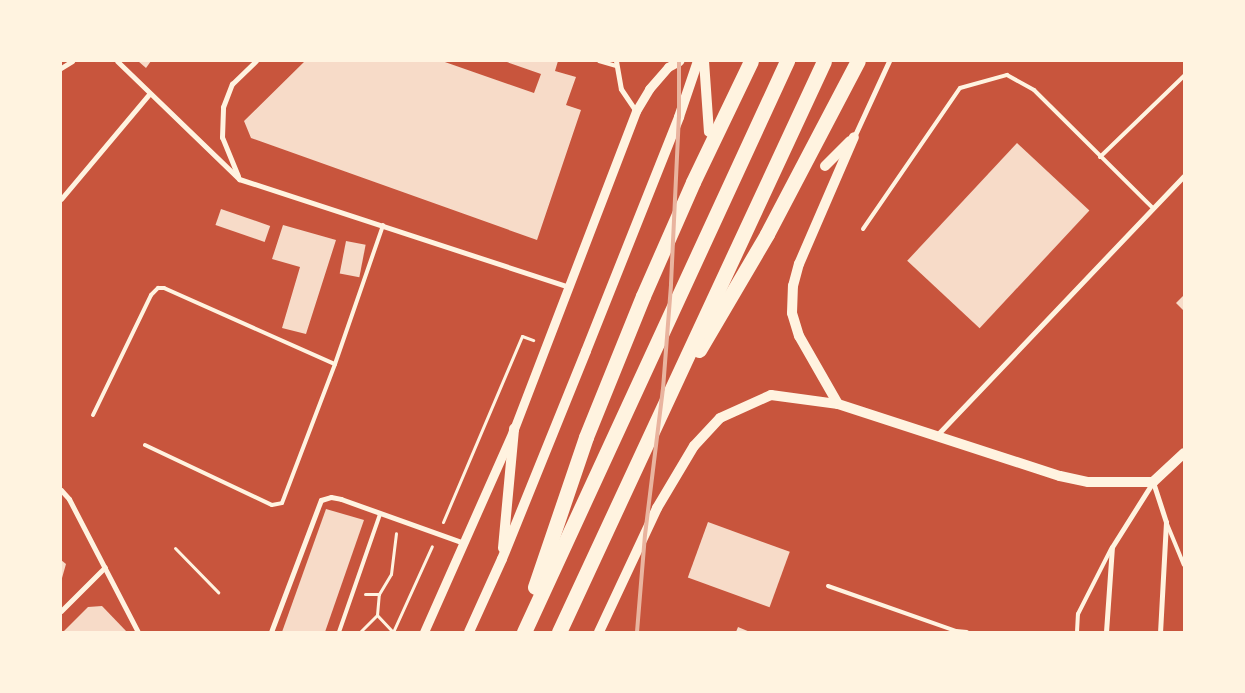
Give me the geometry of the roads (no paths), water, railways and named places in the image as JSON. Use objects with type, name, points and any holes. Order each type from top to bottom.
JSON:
[{"type":"highway","points":[[522,632],[586,437],[689,190],[751,61]]},
{"type":"highway","points":[[522,632],[787,61]]},
{"type":"highway","points":[[559,632],[824,61]]},
{"type":"highway","points":[[653,429],[767,234],[858,61]]},
{"type":"main road","points":[[469,632],[502,559],[590,342],[679,117],[698,61]]},
{"type":"main road","points":[[704,61],[710,132]]},
{"type":"main road","points":[[825,166],[854,137]]},
{"type":"main road","points":[[838,404],[799,336],[792,313],[793,286],[799,264],[854,137]]},
{"type":"main road","points":[[599,632],[657,508],[694,446],[720,418],[771,395],[838,404],[938,434],[1060,476],[1088,482],[1153,482],[1184,453]]},
{"type":"main road","points":[[502,559],[514,429]]},
{"type":"street","points":[[61,68],[72,61]]},
{"type":"street","points":[[117,61],[239,179],[570,287]]},
{"type":"street","points":[[239,179],[222,137],[223,107],[232,84],[256,61]]},
{"type":"street","points":[[424,632],[514,429],[636,111],[649,89],[668,67],[680,61]]},
{"type":"street","points":[[854,137],[889,61]]},
{"type":"street","points":[[616,64],[621,89],[636,111]]},
{"type":"street","points":[[61,198],[149,94]]},
{"type":"street","points":[[938,434],[1184,176]]},
{"type":"street","points":[[1153,482],[1166,522],[1160,632]]},
{"type":"street","points":[[1106,632],[1112,547],[1153,482]]},
{"type":"street","points":[[61,490],[69,499],[138,632]]},
{"type":"street","points":[[271,632],[321,500],[332,497],[465,543]]},
{"type":"street","points":[[61,611],[104,567]]},
{"type":"lane","points":[[599,61],[616,64]]},
{"type":"lane","points":[[863,229],[960,88],[1007,75],[1034,90],[1153,208]]},
{"type":"lane","points":[[1100,157],[1184,76]]},
{"type":"lane","points":[[145,445],[272,505],[282,503],[335,364],[383,225]]},
{"type":"lane","points":[[93,414],[151,295],[158,288],[164,288],[335,364]]},
{"type":"lane","points":[[339,632],[380,514]]},
{"type":"lane","points":[[1166,522],[1184,565]]},
{"type":"lane","points":[[1077,632],[1078,614],[1112,547]]},
{"type":"lane","points":[[828,586],[956,631],[966,632]]},
{"type":"railway","points":[[637,632],[645,535],[663,389],[671,284],[679,117],[679,61]]}]
